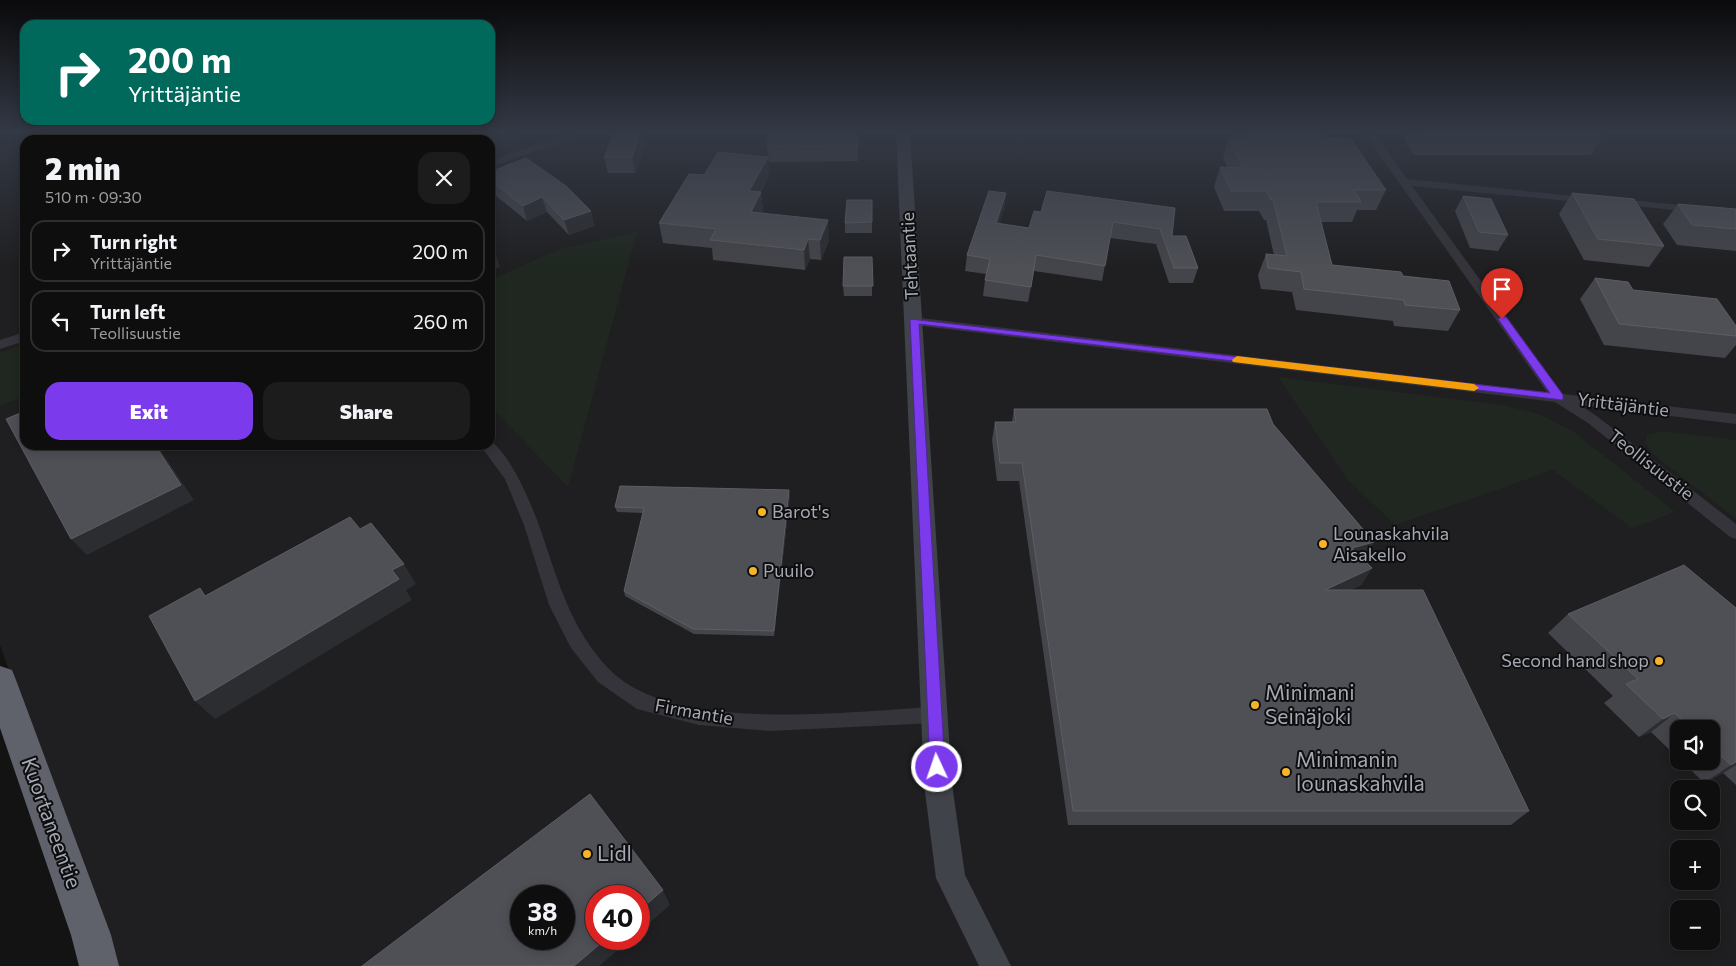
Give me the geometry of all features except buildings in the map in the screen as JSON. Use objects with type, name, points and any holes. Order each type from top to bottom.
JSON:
[{"type":"highway","name":"Kuortaneentie","points":[[0,680],[100,966]]},
{"type":"street","name":"Tehtaantie","points":[[906,178],[938,784],[951,878],[995,966]]},
{"type":"street","name":"Teollisuustie","points":[[1402,178],[1559,398],[1594,420],[1736,533]]},
{"type":"street","points":[[1405,182],[1736,213]]},
{"type":"street","name":"Yrittäjäntie","points":[[914,321],[1736,419]]},
{"type":"street","points":[[0,345],[20,338]]},
{"type":"street","name":"Firmantie","points":[[491,450],[512,477],[532,525],[557,605],[577,643],[604,676],[643,703],[699,717],[770,723],[934,715]]},
{"type":"shaded area","points":[[0,178],[20,178],[20,450],[495,450],[495,178],[1736,178],[1736,966],[113,966],[0,645]]},
{"type":"shaded area","points":[[637,232],[568,487],[495,411],[495,278],[560,249]]},
{"type":"shaded area","points":[[20,345],[20,398],[0,406],[0,353]]},
{"type":"shaded area","points":[[1278,377],[1508,406],[1541,415],[1574,432],[1675,512],[1632,528],[1553,470],[1395,525],[1348,480]]},
{"type":"shaded area","points":[[1664,431],[1736,440],[1736,519],[1654,455],[1646,444],[1647,435]]},
{"type":"slow traffic","points":[[1237,360],[1474,388]]},
{"type":"place","name":"Barot's","points":[[762,512]]},
{"type":"place","name":"Lounaskahvila Aisakello","points":[[1323,544]]},
{"type":"place","name":"Puuilo","points":[[753,571]]},
{"type":"place","name":"Second hand shop","points":[[1659,661]]},
{"type":"place","name":"Minimani Seinäjoki","points":[[1255,705]]},
{"type":"place","name":"Minimanin lounaskahvila","points":[[1286,772]]},
{"type":"place","name":"Lidl","points":[[587,854]]},
{"type":"route","points":[[937,767],[914,321],[1559,398],[1502,319]]}]
